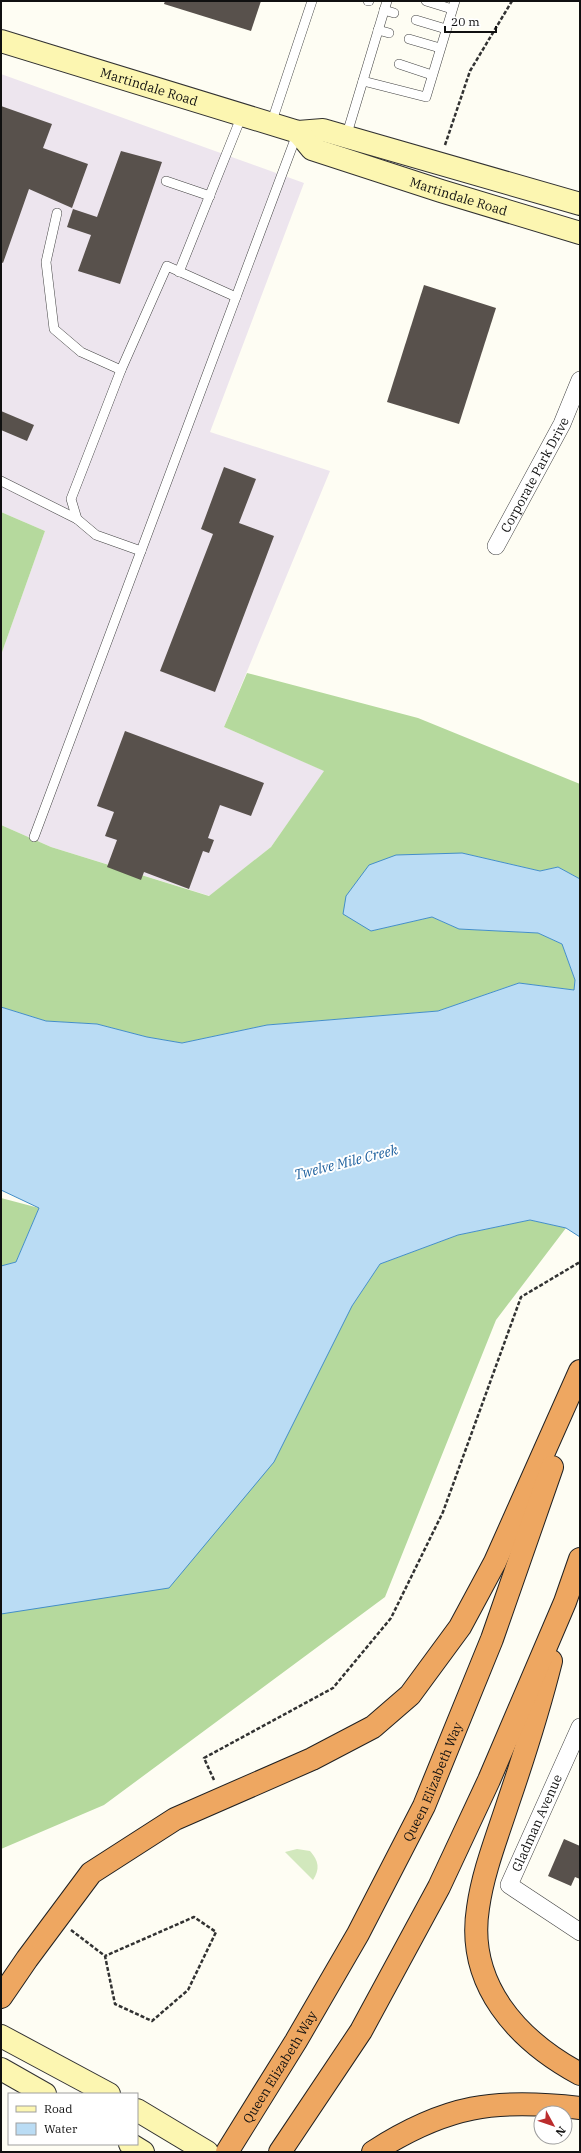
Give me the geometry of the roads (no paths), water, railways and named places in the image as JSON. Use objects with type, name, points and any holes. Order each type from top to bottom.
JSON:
[{"type":"highway","points":[[1,1997],[56,1919],[91,1873],[127,1848],[175,1819],[312,1759],[373,1727],[410,1695],[460,1627],[495,1562],[580,1371]]},
{"type":"highway","name":"Queen Elizabeth Way","points":[[227,2152],[296,2041],[358,1934],[424,1806],[492,1639],[580,1384]]},
{"type":"highway","points":[[280,2152],[361,2031],[439,1887],[489,1780],[565,1602],[580,1559]]},
{"type":"highway","points":[[565,1602],[541,1700],[482,1884],[478,1909],[477,1934],[482,1968],[494,1998],[515,2026],[540,2049],[580,2074]]},
{"type":"highway","points":[[538,2103],[580,2116]]},
{"type":"highway","points":[[373,2152],[426,2121],[466,2109],[503,2104],[538,2103],[580,2108]]},
{"type":"main road","name":"Martindale Road","points":[[1,41],[298,132],[323,130],[580,204]]},
{"type":"main road","name":"Martindale Road","points":[[298,132],[312,148],[441,191],[580,233]]},
{"type":"main road","points":[[1,2036],[107,2093]]},
{"type":"main road","points":[[1,2069],[43,2093]]},
{"type":"main road","points":[[138,2111],[207,2152]]},
{"type":"main road","points":[[132,2145],[143,2152]]},
{"type":"street","name":"Corporate Park Drive","points":[[496,546],[562,424],[580,380]]},
{"type":"street","name":"Gladman Avenue","points":[[580,1727],[509,1885],[580,1932]]},
{"type":"lane","points":[[271,124],[312,1]]},
{"type":"lane","points":[[363,81],[426,97],[454,5],[426,1]]},
{"type":"lane","points":[[346,137],[363,81],[375,56],[378,30],[386,5],[394,13]]},
{"type":"lane","points":[[416,20],[446,29]]},
{"type":"lane","points":[[378,30],[389,33]]},
{"type":"lane","points":[[409,39],[440,48]]},
{"type":"lane","points":[[400,64],[432,75]]},
{"type":"lane","points":[[179,272],[242,115]]},
{"type":"lane","points":[[34,837],[298,132]]},
{"type":"lane","points":[[166,181],[210,196]]},
{"type":"lane","points":[[57,213],[46,262],[54,329],[80,352],[121,370]]},
{"type":"lane","points":[[77,519],[71,499],[121,370],[167,266],[236,297]]},
{"type":"lane","points":[[1,481],[77,519],[96,535],[141,551]]},
{"type":"water","name":"Twelve Mile Creek","points":[[462,853],[540,871],[558,867],[580,879],[580,1237],[566,1228],[530,1220],[458,1235],[380,1264],[352,1306],[274,1462],[169,1588],[1,1614],[1,1266],[16,1262],[39,1208],[1,1190],[1,1007],[46,1021],[97,1024],[147,1037],[182,1043],[267,1025],[438,1011],[519,983],[574,990],[575,980],[562,944],[538,933],[459,929],[432,917],[371,931],[343,914],[346,896],[369,865],[396,855]]}]
